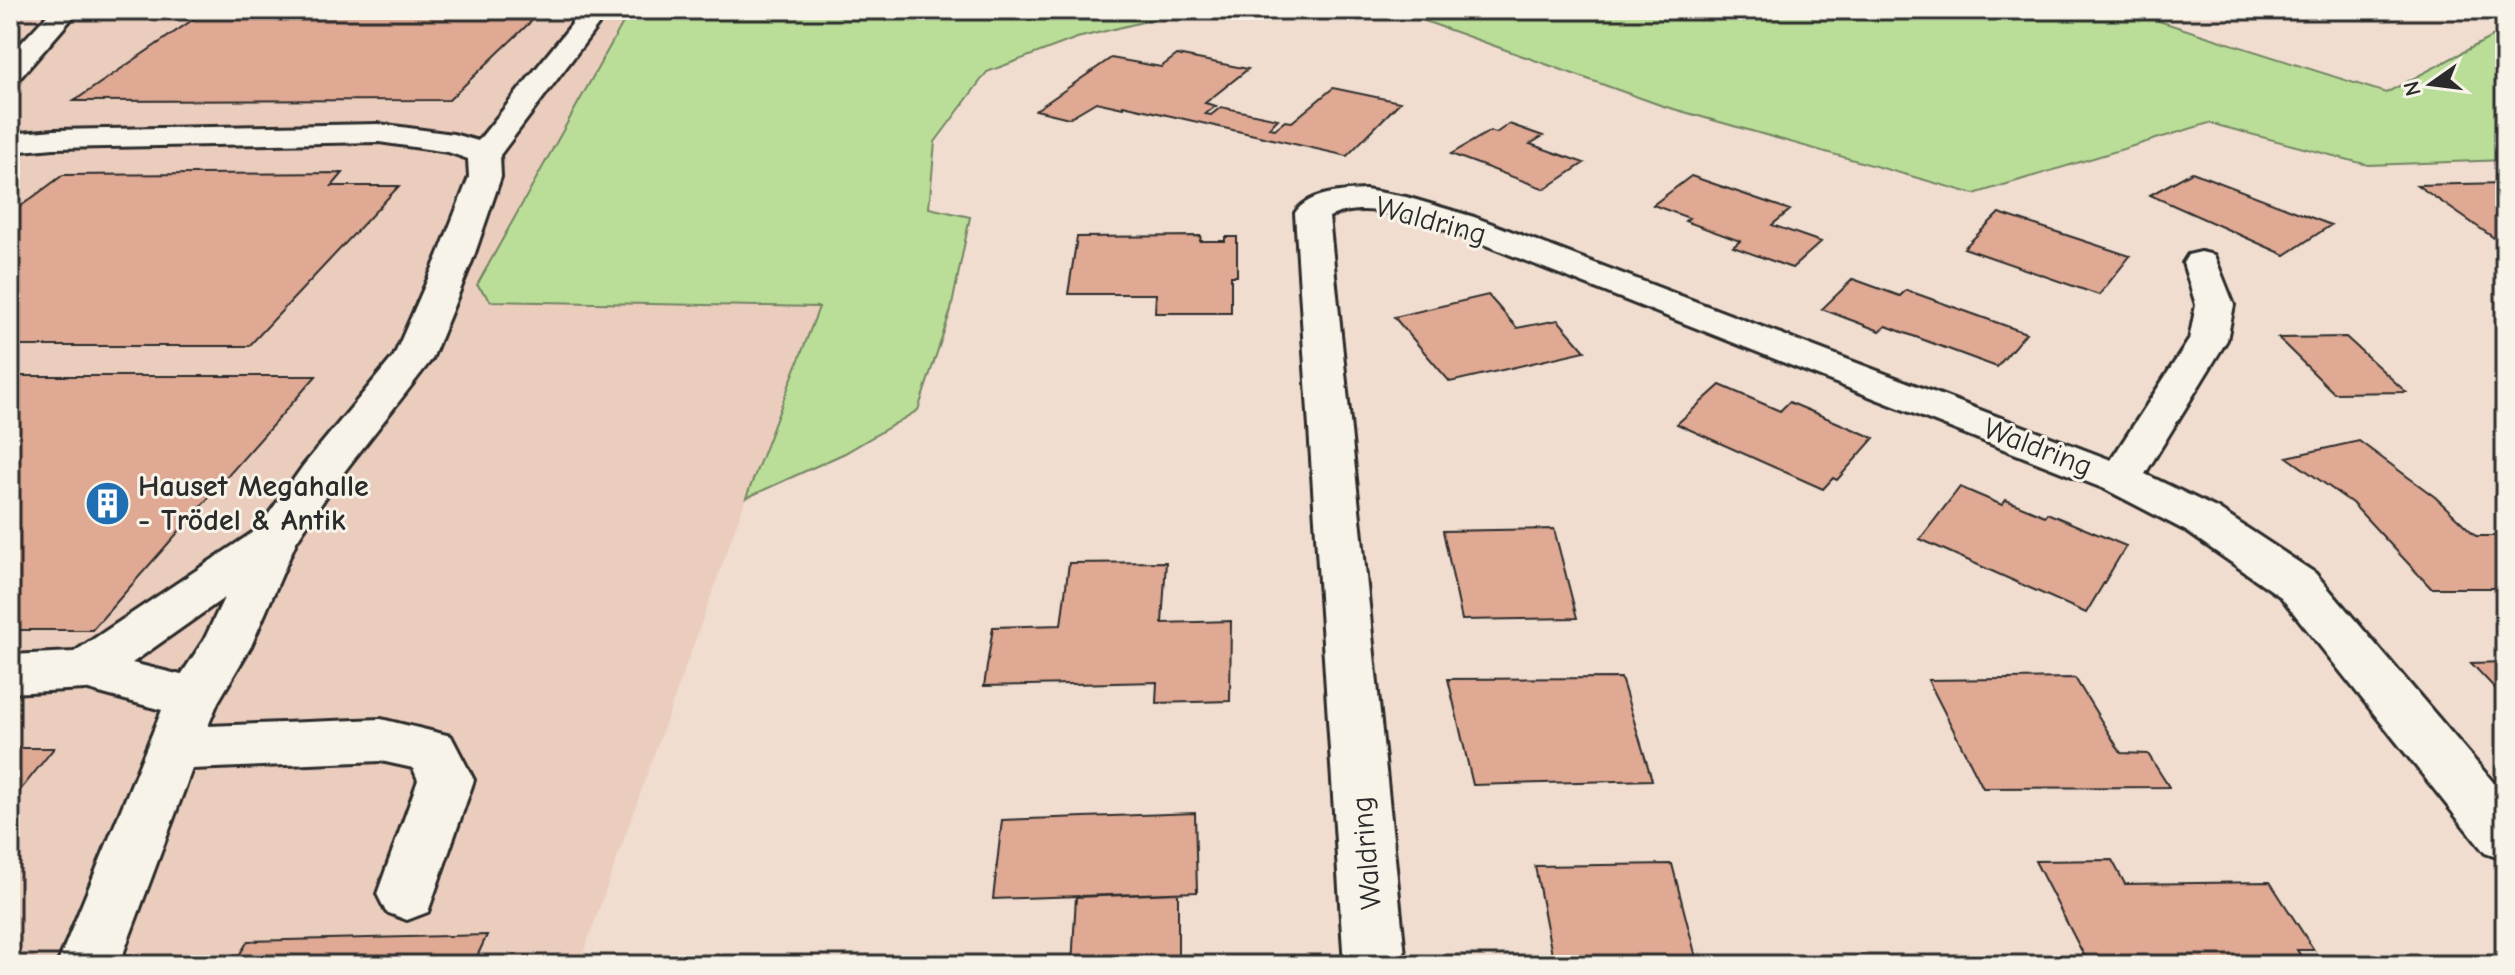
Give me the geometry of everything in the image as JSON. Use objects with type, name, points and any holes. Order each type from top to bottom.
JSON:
[{"type":"street","points":[[10,72],[66,10]]},
{"type":"street","points":[[88,965],[193,698],[226,646],[274,540],[318,476],[412,359],[456,256],[485,177],[484,154],[585,25],[583,10]]},
{"type":"street","points":[[10,143],[54,139],[379,133],[453,143],[484,154]]},
{"type":"street","name":"Waldring","points":[[1375,965],[1312,213],[1326,203],[1347,200],[1388,203],[1462,224],[2120,479],[2202,520],[2298,585],[2505,836]]},
{"type":"street","name":"Waldring","points":[[2120,479],[2208,340],[2215,305],[2201,263]]},
{"type":"street","points":[[85,670],[274,540]]},
{"type":"street","points":[[10,674],[85,670],[193,698]]},
{"type":"street","points":[[174,749],[381,740],[432,751],[446,780],[407,894]]},
{"type":"shaded area","points":[[20,10],[630,10],[477,285],[492,301],[820,307],[746,498],[579,965],[10,965],[10,18]]},
{"type":"green space","points":[[630,10],[1192,10],[1077,38],[987,72],[935,142],[929,208],[970,217],[951,310],[918,410],[845,453],[746,498],[819,307],[491,301],[477,285]]},
{"type":"green space","points":[[1394,10],[2124,10],[2386,93],[2505,30],[2505,160],[2368,165],[2209,123],[1974,194],[1663,106]]},
{"type":"building","points":[[207,10],[543,10],[449,100],[74,101]]},
{"type":"building","points":[[1177,55],[1248,69],[1205,103],[1216,106],[1205,114],[1211,115],[1221,107],[1278,119],[1269,128],[1275,129],[1285,121],[1292,122],[1333,88],[1400,102],[1347,156],[1123,105],[1123,108],[1096,102],[1069,118],[1036,110],[1111,58],[1161,67]]},
{"type":"building","points":[[1509,124],[1543,136],[1530,144],[1584,163],[1545,189],[1451,154],[1490,131],[1496,133]]},
{"type":"building","points":[[2192,172],[2331,225],[2285,255],[2150,195]]},
{"type":"building","points":[[343,173],[332,186],[399,186],[249,346],[10,346],[10,214],[63,175]]},
{"type":"building","points":[[1691,176],[1790,210],[1772,225],[1821,242],[1792,268],[1733,247],[1740,241],[1685,221],[1689,218],[1653,205]]},
{"type":"building","points":[[2505,183],[2505,242],[2500,242],[2417,185]]},
{"type":"building","points":[[1999,213],[2130,256],[2099,295],[1964,248]]},
{"type":"building","points":[[1201,236],[1200,241],[1225,241],[1225,237],[1237,237],[1237,276],[1231,276],[1231,313],[1155,313],[1156,294],[1068,294],[1077,237]]},
{"type":"building","points":[[1853,279],[1900,296],[1906,290],[2026,333],[1997,367],[1886,326],[1880,331],[1822,309]]},
{"type":"building","points":[[1488,295],[1517,328],[1558,320],[1585,351],[1450,382],[1394,317]]},
{"type":"building","points":[[2346,337],[2406,392],[2334,393],[2278,338]]},
{"type":"building","name":"Hauset Megahalle - Trödel & Antik","points":[[10,376],[316,376],[92,630],[10,630]]},
{"type":"building","points":[[1720,385],[1780,411],[1789,402],[1874,438],[1837,480],[1833,478],[1823,489],[1677,424]]},
{"type":"building","points":[[2359,441],[2435,497],[2476,536],[2505,536],[2505,588],[2431,588],[2352,503],[2287,457]]},
{"type":"building","points":[[1960,487],[2002,505],[2006,500],[2045,516],[2047,513],[2126,546],[2086,613],[1920,539]]},
{"type":"building","points":[[1554,529],[1577,618],[1462,620],[1443,531]]},
{"type":"building","points":[[1166,562],[1162,623],[1231,621],[1230,701],[1156,703],[1157,682],[984,686],[993,627],[1061,625],[1069,563]]},
{"type":"building","points":[[2505,662],[2505,699],[2471,663]]},
{"type":"building","points":[[1621,678],[1652,780],[1473,785],[1448,679]]},
{"type":"building","points":[[2075,678],[2121,753],[2148,754],[2169,787],[1983,788],[1928,680]]},
{"type":"building","points":[[10,748],[54,748],[10,803]]},
{"type":"building","points":[[1195,813],[1197,892],[993,899],[1002,820]]},
{"type":"building","points":[[2112,860],[2125,884],[2270,882],[2314,950],[2297,950],[2307,965],[2089,965],[2035,861]]},
{"type":"building","points":[[1672,864],[1698,965],[1554,965],[1535,866]]},
{"type":"building","points":[[1178,893],[1178,965],[1072,965],[1076,897]]},
{"type":"building","points":[[487,935],[473,965],[233,965],[248,941]]},
{"type":"place","name":"Hauset Megahalle - Trödel & Antik","points":[[107,503]]}]
